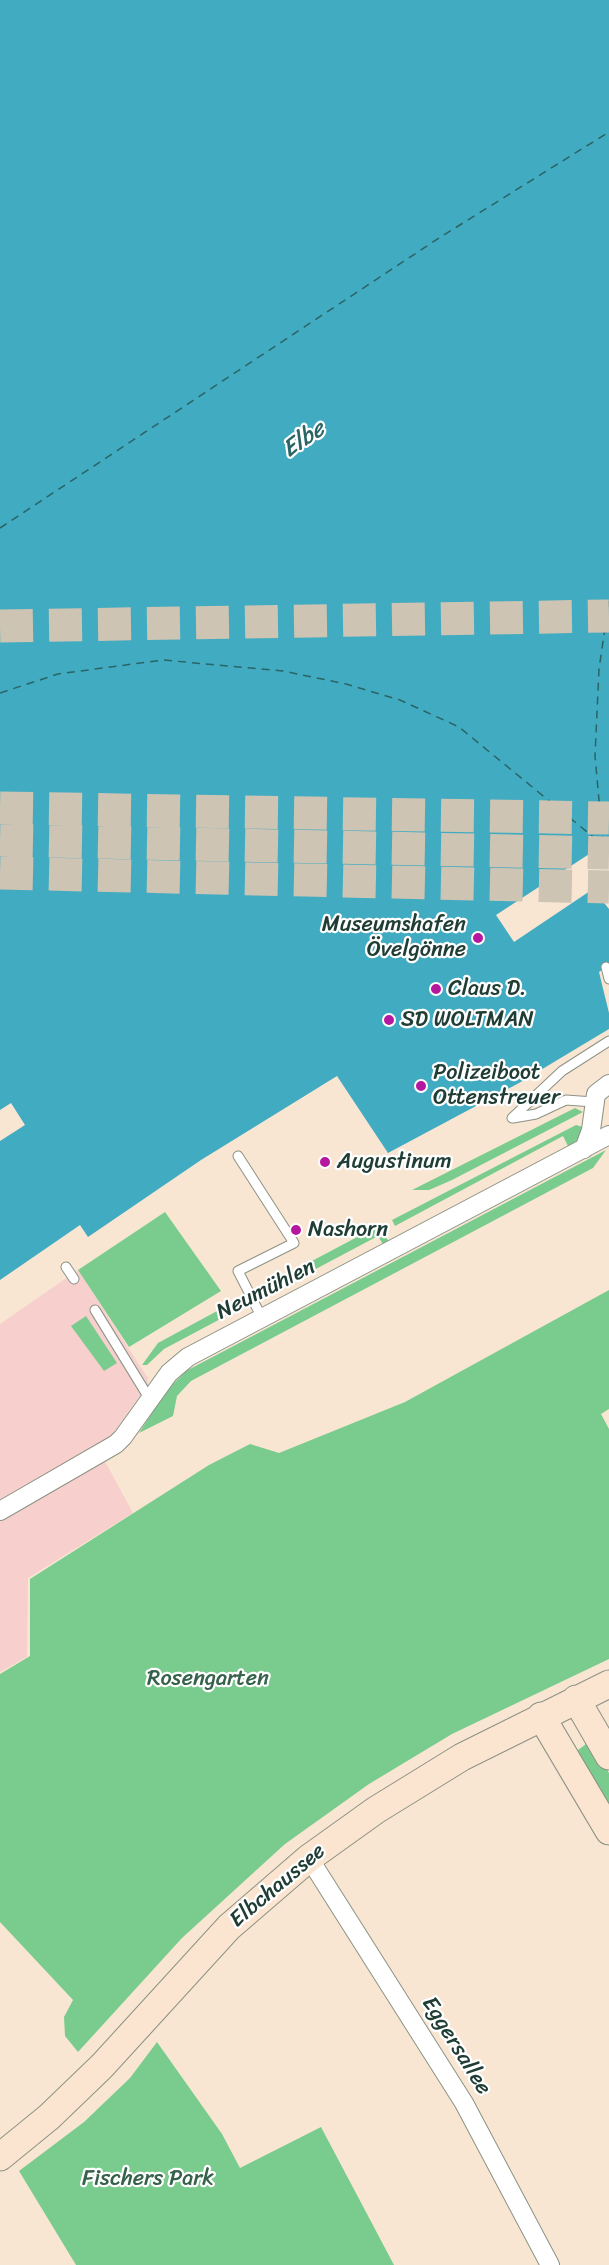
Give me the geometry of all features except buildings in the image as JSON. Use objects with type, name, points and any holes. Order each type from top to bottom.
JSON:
[{"type":"main road","name":"Elbchaussee","points":[[0,2157],[49,2117],[102,2066],[229,1927],[309,1858],[376,1810],[434,1774],[541,1716],[609,1684]]},
{"type":"main road","points":[[576,1699],[609,1756]]},
{"type":"main road","points":[[541,1716],[609,1831]]},
{"type":"street","points":[[584,1149],[591,1130],[596,1094],[609,1084]]},
{"type":"street","name":"Neumühlen","points":[[0,1511],[116,1444],[169,1373],[188,1357],[609,1135]]},
{"type":"street","name":"Eggersallee","points":[[309,1858],[464,2103],[550,2265]]},
{"type":"lane","points":[[606,967],[609,979]]},
{"type":"lane","points":[[594,1102],[566,1100],[536,1114],[512,1118],[562,1071],[609,1041]]},
{"type":"lane","points":[[238,1155],[294,1243],[238,1271],[262,1318]]},
{"type":"lane","points":[[66,1267],[74,1279]]},
{"type":"lane","points":[[95,1310],[149,1398]]},
{"type":"shaded area","points":[[78,1270],[148,1378],[148,1384],[100,1452],[133,1513],[28,1578],[27,1657],[0,1672],[0,1324]]},
{"type":"green space","points":[[575,1108],[583,1112],[452,1180],[429,1190],[412,1190]]},
{"type":"green space","points":[[576,1125],[583,1127],[580,1137],[569,1148],[563,1136],[395,1226],[392,1220]]},
{"type":"green space","points":[[606,1150],[593,1168],[191,1381],[177,1396],[173,1416],[139,1433],[167,1390],[186,1371]]},
{"type":"green space","points":[[165,1212],[221,1291],[129,1347],[78,1270]]},
{"type":"green space","points":[[378,1226],[390,1243],[384,1246],[378,1236],[263,1297],[259,1289]]},
{"type":"green space","name":"Rosengarten","points":[[609,1290],[609,1409],[601,1414],[609,1429],[609,1659],[452,1734],[369,1784],[285,1844],[182,1938],[78,2052],[65,2036],[64,2017],[73,2000],[0,1922],[0,1674],[30,1656],[30,1579],[209,1465],[250,1444],[279,1453],[405,1402]]},
{"type":"green space","points":[[241,1298],[243,1307],[164,1349],[147,1365],[142,1365],[158,1343]]},
{"type":"green space","points":[[86,1316],[117,1363],[104,1371],[71,1326]]},
{"type":"green space","points":[[590,1741],[609,1773],[609,1813],[574,1753]]},
{"type":"green space","name":"Fischers Park","points":[[157,2042],[222,2134],[240,2168],[321,2127],[394,2265],[76,2265],[19,2171],[84,2122],[130,2078]]},
{"type":"water","name":"Elbe","points":[[0,0],[609,0],[609,965],[599,972],[609,1013],[609,1029],[519,1083],[388,1153],[337,1076],[201,1160],[88,1237],[80,1225],[0,1280]]},
{"type":"pier","points":[[609,841],[609,909],[593,889],[514,942],[496,915]]},
{"type":"pier","points":[[11,1103],[25,1125],[0,1141],[0,1110]]},
{"type":"ferry route","points":[[0,528],[439,238],[609,132]]},
{"type":"ferry route","points":[[603,844],[595,756],[599,669],[609,601]]},
{"type":"ferry route","points":[[0,693],[58,674],[163,660],[283,671],[346,684],[400,700],[459,727],[603,845]]},
{"type":"tunnel","points":[[0,626],[609,616]]},
{"type":"tunnel","points":[[0,808],[609,818]]},
{"type":"tunnel","points":[[0,840],[609,853]]},
{"type":"tunnel","points":[[0,873],[609,887]]},
{"type":"place","name":"Museumshafen Övelgönne","points":[[478,938]]},
{"type":"place","name":"Claus D.","points":[[436,989]]},
{"type":"place","name":"SD WOLTMAN","points":[[389,1020]]},
{"type":"place","name":"Polizeiboot Ottenstreuer","points":[[421,1086]]},
{"type":"place","name":"Augustinum","points":[[325,1162]]},
{"type":"place","name":"Nashorn","points":[[296,1230]]}]
